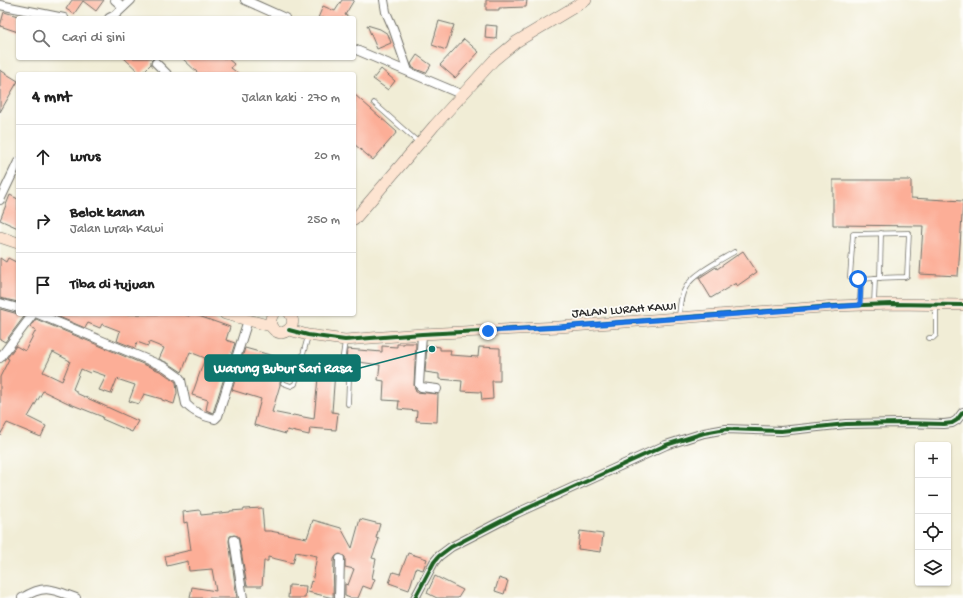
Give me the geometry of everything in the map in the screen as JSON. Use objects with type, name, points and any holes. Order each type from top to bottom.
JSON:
[{"type":"street","points":[[114,0],[123,7]]},
{"type":"street","points":[[113,16],[131,0]]},
{"type":"street","points":[[245,0],[281,16]]},
{"type":"street","points":[[384,0],[386,12],[408,71]]},
{"type":"street","points":[[356,218],[494,60],[543,25],[586,0]]},
{"type":"street","points":[[0,4],[55,16]]},
{"type":"street","points":[[356,50],[463,95]]},
{"type":"street","points":[[156,63],[165,72]]},
{"type":"street","points":[[0,200],[16,166]]},
{"type":"street","points":[[0,237],[16,242]]},
{"type":"street","points":[[0,303],[16,307]]},
{"type":"street","name":"JALAN LURAH KAWI","points":[[271,326],[278,332],[289,330],[308,335],[345,340],[422,334],[559,327],[874,304],[963,305]]},
{"type":"street","points":[[0,358],[32,316]]},
{"type":"street","points":[[43,316],[165,367],[181,380],[186,404],[199,414],[215,419],[218,416],[248,320]]},
{"type":"street","points":[[233,316],[271,326],[270,319],[272,316]]},
{"type":"street","points":[[289,330],[293,322],[291,316]]},
{"type":"street","points":[[422,334],[419,383],[421,387],[437,389]]},
{"type":"street","points":[[415,598],[434,562],[451,547],[517,513],[666,445],[704,433],[726,429],[781,431],[846,424],[944,424],[952,423],[957,420],[963,412]]},
{"type":"street","points":[[234,540],[243,598]]},
{"type":"street","points":[[339,598],[340,559]]},
{"type":"street","points":[[22,598],[36,590],[45,588],[57,590],[76,598]]},
{"type":"lane","points":[[374,103],[420,144]]},
{"type":"lane","points":[[874,304],[878,278],[881,233]]},
{"type":"lane","points":[[881,233],[907,233],[909,235],[907,276],[861,279],[850,278],[852,236],[854,234],[881,233]]},
{"type":"lane","points":[[679,318],[681,298],[685,287],[691,280],[734,252]]},
{"type":"lane","points":[[860,305],[861,279]]},
{"type":"lane","points":[[930,338],[933,338],[936,335],[936,304]]},
{"type":"lane","points":[[283,383],[291,386],[295,384],[308,335]]},
{"type":"lane","points":[[345,340],[340,377],[349,380],[348,404]]},
{"type":"building","points":[[72,0],[104,0],[96,11],[83,1],[74,14],[66,9]]},
{"type":"building","points":[[342,0],[354,0],[345,15],[347,16],[319,16],[323,6],[335,11]]},
{"type":"building","points":[[486,0],[527,0],[526,7],[486,10]]},
{"type":"building","points":[[4,12],[18,16],[16,16],[16,31],[0,26]]},
{"type":"building","points":[[439,21],[454,25],[446,50],[432,45]]},
{"type":"building","points":[[367,25],[380,29],[388,34],[391,43],[377,49]]},
{"type":"building","points":[[486,25],[497,26],[496,39],[485,38]]},
{"type":"building","points":[[464,39],[479,52],[455,78],[440,65]]},
{"type":"building","points":[[417,55],[431,65],[426,73],[413,68],[411,64]]},
{"type":"building","points":[[126,60],[152,60],[151,64],[143,72],[139,72]]},
{"type":"building","points":[[184,60],[229,60],[234,64],[231,68],[236,72],[197,72]]},
{"type":"building","points":[[381,69],[395,81],[388,90],[373,79]]},
{"type":"building","points":[[0,70],[16,80],[16,84],[0,112]]},
{"type":"building","points":[[356,96],[397,132],[373,160],[356,146]]},
{"type":"building","points":[[833,180],[911,180],[911,198],[963,201],[958,276],[920,274],[923,226],[833,225]]},
{"type":"building","points":[[10,195],[16,198],[16,227],[0,220]]},
{"type":"building","points":[[743,251],[757,272],[737,286],[736,283],[711,298],[699,278],[716,267],[717,269]]},
{"type":"building","points":[[0,258],[6,262],[8,258],[16,262],[16,302],[0,298]]},
{"type":"building","points":[[0,309],[16,313],[16,316],[24,316],[5,342],[0,339]]},
{"type":"building","points":[[57,316],[199,316],[230,327],[226,340],[235,343],[213,413],[206,410],[208,400],[192,395],[205,358],[190,352],[182,372],[159,359],[164,348],[149,342],[148,346],[137,342],[135,348],[117,341],[120,331],[102,324],[100,328],[88,323],[85,328]]},
{"type":"building","points":[[36,319],[162,372],[176,382],[177,393],[174,404],[144,394],[139,404],[129,401],[135,385],[117,379],[111,394],[99,390],[106,376],[92,371],[90,373],[81,369],[73,389],[76,393],[138,421],[132,432],[102,419],[103,417],[43,391],[28,417],[46,426],[41,437],[7,423],[0,435],[0,377],[9,359],[7,358],[16,346],[25,351],[36,330],[30,327]],"holes":[[[53,352],[70,361],[62,381],[43,372]]]},
{"type":"building","points":[[416,343],[414,385],[416,392],[438,394],[437,422],[416,421],[417,411],[398,409],[399,401],[383,400],[384,381],[378,380],[380,365],[346,362],[347,349],[382,352],[382,346],[397,347],[397,344]]},
{"type":"building","points":[[427,345],[440,347],[440,350],[451,350],[450,355],[478,357],[479,347],[500,348],[500,381],[492,381],[493,399],[482,400],[481,392],[461,391],[462,381],[439,379],[439,374],[425,372]]},
{"type":"building","points":[[245,348],[288,360],[272,412],[314,419],[320,357],[336,358],[332,412],[338,413],[336,430],[310,428],[309,435],[287,430],[286,434],[254,425],[261,399],[232,390]]},
{"type":"building","points":[[262,508],[264,531],[307,538],[313,520],[341,528],[352,548],[360,519],[380,524],[376,538],[379,539],[372,558],[376,559],[372,578],[375,579],[371,589],[363,586],[358,598],[350,598],[345,596],[345,584],[348,585],[354,569],[345,567],[345,557],[340,554],[334,559],[333,598],[308,592],[311,581],[312,582],[317,556],[296,552],[293,563],[268,557],[268,561],[264,561],[262,586],[247,586],[239,539],[238,536],[234,535],[230,536],[229,541],[237,598],[190,598],[192,587],[216,591],[212,569],[189,571],[188,561],[167,566],[165,556],[191,550],[187,522],[184,523],[183,512],[200,510],[201,515]]},
{"type":"building","points":[[580,531],[603,534],[601,552],[578,549]]},
{"type":"building","points":[[408,553],[427,559],[423,570],[416,568],[409,590],[389,583],[393,572],[400,574]]},
{"type":"building","points":[[435,576],[463,590],[458,598],[437,598],[427,593]]},
{"type":"building","points":[[499,578],[508,581],[504,594],[495,591]]},
{"type":"building","points":[[289,585],[306,586],[305,598],[288,598]]},
{"type":"cycle path","points":[[289,330],[308,335],[345,340],[422,334],[559,327],[835,306],[892,304],[963,305]]},
{"type":"cycle path","points":[[415,598],[434,562],[451,547],[517,513],[666,445],[704,433],[726,429],[781,431],[846,424],[944,424],[952,423],[957,420],[963,412]]},
{"type":"place","name":"Warung Bubur Sari Rasa","points":[[432,349]]},
{"type":"route","points":[[488,331],[860,305],[861,279],[858,279]]}]
